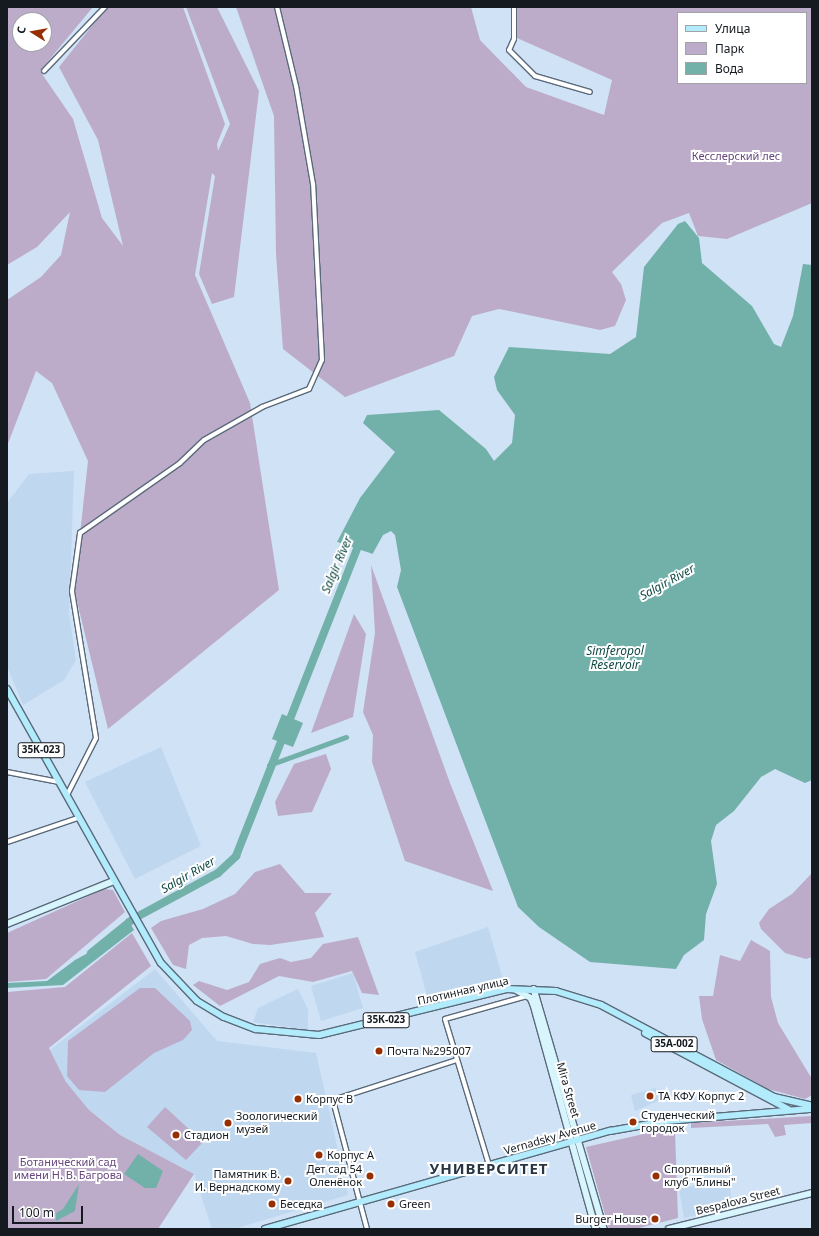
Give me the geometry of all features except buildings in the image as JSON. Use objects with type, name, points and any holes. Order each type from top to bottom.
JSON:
[{"type":"main road","name":"35К-023","points":[[7,688],[114,881]]},
{"type":"main road","name":"Плотинная улица","points":[[114,881],[141,931],[163,965],[197,1000],[233,1021],[256,1029],[300,1035],[324,1034],[514,989],[534,988]]},
{"type":"main road","points":[[7,924],[114,881]]},
{"type":"main road","name":"35К-023","points":[[534,988],[597,1008],[799,1114]]},
{"type":"main road","name":"35А-002","points":[[534,988],[567,993],[593,1002],[774,1097],[812,1107]]},
{"type":"main road","name":"Mira Street","points":[[534,988],[576,1141],[596,1229]]},
{"type":"main road","points":[[514,989],[527,996]]},
{"type":"main road","name":"Mira Street","points":[[527,996],[534,1006],[604,1229]]},
{"type":"main road","name":"Vernadsky Avenue","points":[[265,1229],[576,1141],[642,1125],[812,1107]]},
{"type":"main road","name":"Vernadsky Avenue","points":[[728,1116],[799,1114],[812,1112]]},
{"type":"main road","name":"Bespalova Street","points":[[669,1229],[812,1193]]},
{"type":"street","points":[[44,71],[106,7]]},
{"type":"street","points":[[66,796],[96,738],[72,591],[80,533],[180,463],[204,440],[262,407],[309,389],[322,360],[313,184],[296,86],[277,7]]},
{"type":"street","points":[[514,7],[514,39],[509,50],[535,76],[590,92]]},
{"type":"street","points":[[7,772],[59,782]]},
{"type":"street","points":[[7,842],[78,818]]},
{"type":"street","name":"Плотинная улица","points":[[457,1060],[445,1019],[527,996]]},
{"type":"street","points":[[367,1229],[333,1100],[457,1060],[489,1165]]},
{"type":"shaded area","points":[[74,471],[69,614],[76,660],[64,680],[23,705],[7,666],[7,503],[29,474]]},
{"type":"shaded area","points":[[161,747],[201,846],[135,879],[85,782]]},
{"type":"shaded area","points":[[488,927],[504,983],[429,1003],[415,952]]},
{"type":"shaded area","points":[[155,969],[217,1041],[316,1053],[348,1195],[234,1229],[212,1229],[194,1174],[120,1135],[89,1110],[66,1082],[50,1050]]},
{"type":"shaded area","points":[[353,973],[363,1008],[321,1021],[311,986]]},
{"type":"shaded area","points":[[298,989],[308,1010],[308,1030],[253,1022],[258,1008]]},
{"type":"shaded area","points":[[656,1088],[660,1100],[635,1111],[631,1095]]},
{"type":"shaded area","points":[[724,1179],[726,1185],[730,1184],[732,1207],[684,1218],[679,1189]]},
{"type":"green space","points":[[7,7],[93,7],[40,71],[73,119],[102,218],[123,246],[98,140],[59,67],[107,7],[183,7],[225,124],[217,144],[218,151],[230,124],[186,7],[217,7],[259,91],[234,297],[212,304],[199,274],[215,176],[212,173],[195,275],[250,403],[279,590],[108,729],[74,589],[88,461],[52,383],[36,371],[7,446],[7,300],[41,277],[61,255],[70,212],[37,247],[7,265]]},
{"type":"green space","name":"Кесслерский лес","points":[[236,7],[471,7],[480,40],[526,87],[604,115],[612,80],[517,38],[517,7],[812,7],[812,203],[727,239],[698,236],[689,213],[662,223],[612,272],[621,284],[626,300],[615,326],[600,330],[499,309],[472,316],[454,356],[345,397],[283,349],[276,254],[274,116]]},
{"type":"green space","points":[[371,565],[450,783],[493,891],[405,861],[372,762],[373,735],[363,712],[375,633]]},
{"type":"green space","points":[[354,614],[366,634],[353,717],[311,733]]},
{"type":"green space","points":[[326,754],[331,769],[312,812],[278,816],[275,802],[294,764]]},
{"type":"green space","points":[[280,864],[305,893],[332,893],[315,913],[324,937],[270,945],[253,944],[226,936],[202,938],[189,945],[186,969],[173,965],[151,928],[161,921],[203,909],[235,894],[255,872]]},
{"type":"green space","points":[[812,873],[812,957],[806,959],[785,953],[761,929],[759,923],[769,909],[792,894]]},
{"type":"green space","points":[[104,889],[113,890],[125,912],[46,979],[7,982],[7,933]]},
{"type":"green space","name":"Ботанический сад имени Н. В. Багрова","points":[[132,933],[151,966],[49,1048],[66,1082],[89,1110],[120,1135],[194,1174],[158,1229],[7,1229],[7,992],[65,987]]},
{"type":"green space","points":[[358,937],[379,995],[362,993],[352,971],[313,982],[279,976],[220,1006],[193,985],[199,981],[227,990],[249,982],[260,964],[280,958],[291,962],[311,958],[323,944]]},
{"type":"green space","points":[[751,940],[770,951],[771,997],[778,1023],[812,1079],[812,1095],[805,1099],[768,1089],[716,1060],[702,1019],[699,996],[713,996],[720,955],[740,961]]},
{"type":"green space","points":[[140,988],[155,988],[190,1021],[192,1030],[183,1040],[154,1053],[105,1092],[79,1090],[67,1076],[68,1041]]},
{"type":"green space","name":"Стадион","points":[[165,1107],[203,1142],[186,1160],[147,1127]]},
{"type":"green space","points":[[812,1116],[812,1123],[784,1125],[786,1135],[775,1137],[768,1124],[691,1128],[691,1123]]},
{"type":"green space","points":[[675,1131],[678,1218],[635,1229],[609,1229],[586,1147],[648,1133]]},
{"type":"water","name":"Simferopol Reservoir","points":[[685,221],[699,238],[702,263],[752,306],[774,344],[781,347],[793,316],[803,264],[812,265],[812,780],[805,783],[775,769],[761,777],[734,811],[716,825],[711,841],[717,884],[706,914],[704,940],[684,955],[676,969],[590,962],[539,927],[518,907],[397,587],[401,570],[395,535],[391,531],[383,535],[372,555],[337,542],[360,498],[395,452],[363,423],[367,415],[439,410],[486,449],[494,461],[512,443],[515,415],[497,390],[494,377],[509,347],[610,354],[636,337],[644,267],[678,224]]},
{"type":"water","points":[[282,714],[303,723],[293,747],[272,739]]},
{"type":"water","points":[[127,918],[134,930],[63,985],[7,988],[7,983],[47,981],[75,960],[112,940]]},
{"type":"water","points":[[138,1154],[163,1171],[156,1188],[145,1188],[124,1174]]},
{"type":"water","points":[[79,1184],[75,1211],[56,1221],[56,1213],[63,1209]]},
{"type":"pier","points":[[337,542],[373,554],[372,557],[336,543]]},
{"type":"waterway","name":"Salgir River","points":[[91,953],[133,919],[218,873],[236,856],[361,539]]},
{"type":"waterway","points":[[269,765],[346,737]]},
{"type":"place","name":"Почта №295007","points":[[379,1051]]},
{"type":"place","name":"ТА КФУ Корпус 2","points":[[650,1096]]},
{"type":"place","name":"Корпус В","points":[[298,1099]]},
{"type":"place","name":"Студенческий городок","points":[[633,1122]]},
{"type":"place","name":"Зоологический музей","points":[[228,1123]]},
{"type":"place","name":"Стадион","points":[[176,1135]]},
{"type":"place","name":"Корпус А","points":[[319,1155]]},
{"type":"place","name":"Дет сад 54 Оленёнок","points":[[370,1176]]},
{"type":"place","name":"Спортивный клуб \"Блины\"","points":[[656,1176]]},
{"type":"place","name":"Памятник В. И. Вернадскому","points":[[288,1181]]},
{"type":"place","name":"Беседка","points":[[272,1204]]},
{"type":"place","name":"Green","points":[[391,1204]]},
{"type":"place","name":"Burger House","points":[[655,1219]]},
{"type":"district","name":"УНИВЕРСИТЕТ","points":[[489,1169]]}]
